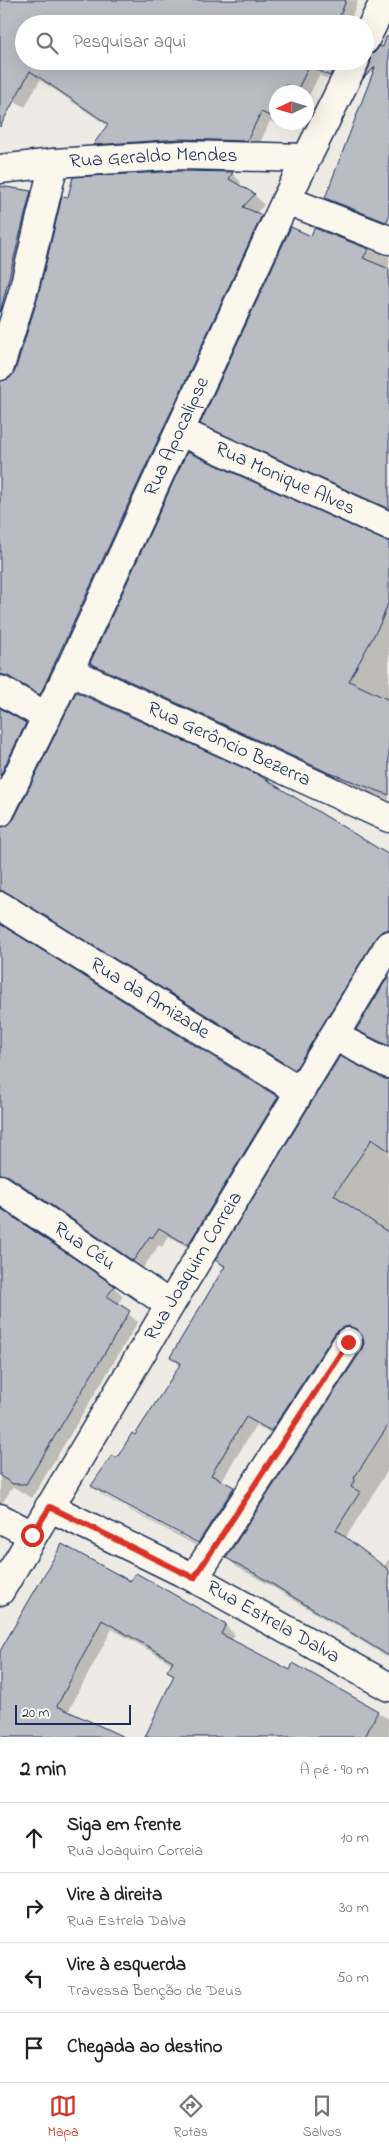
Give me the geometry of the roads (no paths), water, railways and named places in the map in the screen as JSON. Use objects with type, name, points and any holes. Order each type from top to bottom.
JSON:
[{"type":"street","points":[[374,23],[386,0]]},
{"type":"street","name":"Rua Apocalipse","points":[[0,812],[69,671],[181,432],[286,200],[350,70]]},
{"type":"street","name":"Rua Geraldo Mendes","points":[[0,169],[54,163],[181,155],[306,158]]},
{"type":"street","points":[[0,366],[23,292],[54,163]]},
{"type":"street","points":[[286,200],[389,240]]},
{"type":"street","name":"Rua Monique Alves","points":[[181,432],[389,526]]},
{"type":"street","name":"Rua Gerôncio Bezerra","points":[[69,671],[389,818]]},
{"type":"street","points":[[0,690],[47,717]]},
{"type":"street","name":"Rua da Amizade","points":[[0,906],[299,1091]]},
{"type":"street","name":"Rua Joaquim Correia","points":[[0,1591],[170,1305],[389,945]]},
{"type":"street","points":[[334,1036],[389,1064]]},
{"type":"street","name":"Rua Céu","points":[[0,1189],[170,1305]]},
{"type":"street","points":[[194,1578],[348,1342]]},
{"type":"street","name":"Rua Estrela Dalva","points":[[50,1507],[194,1578],[389,1687]]},
{"type":"street","points":[[0,1518],[32,1535]]}]
